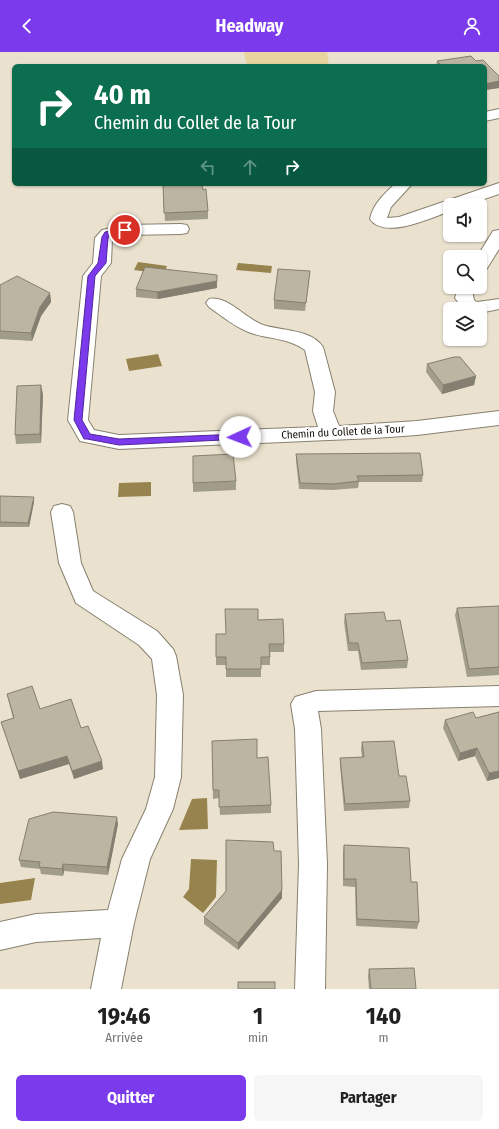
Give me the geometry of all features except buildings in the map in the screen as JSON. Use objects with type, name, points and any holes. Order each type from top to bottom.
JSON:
[{"type":"street","points":[[402,186],[388,200],[379,213],[378,219],[383,223],[401,222],[443,208]]},
{"type":"street","points":[[471,198],[499,188]]},
{"type":"street","name":"Chemin du Collet de la Tour","points":[[181,229],[125,230],[108,234],[104,238],[102,263],[92,276],[78,420],[87,436],[119,442],[331,433],[417,428],[499,418]]},
{"type":"street","points":[[487,255],[499,235]]},
{"type":"street","points":[[465,294],[464,297],[466,302],[471,306],[478,307],[499,304]]},
{"type":"street","points":[[215,303],[243,322],[257,329],[294,337],[307,342],[314,347],[325,392],[323,411],[331,433]]},
{"type":"street","points":[[62,512],[70,563],[84,597],[148,638],[164,656],[170,695],[168,777],[159,809],[136,859],[119,923],[106,989]]},
{"type":"street","points":[[310,989],[313,864],[308,729],[304,704],[316,701],[499,696]]},
{"type":"street","points":[[0,936],[36,928],[119,923]]},
{"type":"shaded area","points":[[244,52],[327,52],[329,64],[247,64]]},
{"type":"shaded area","points":[[138,262],[167,266],[164,274],[134,270]]},
{"type":"shaded area","points":[[238,263],[272,266],[271,273],[236,270]]},
{"type":"shaded area","points":[[158,354],[162,366],[129,371],[126,359]]},
{"type":"shaded area","points":[[151,482],[151,496],[118,497],[119,483]]},
{"type":"shaded area","points":[[207,798],[208,829],[179,830],[192,799]]},
{"type":"shaded area","points":[[191,859],[217,860],[216,897],[203,913],[183,897],[189,889]]},
{"type":"shaded area","points":[[35,878],[31,900],[0,904],[0,883]]},
{"type":"route","points":[[125,230],[108,234],[104,238],[102,263],[92,276],[78,420],[87,436],[119,442],[240,437]]}]
